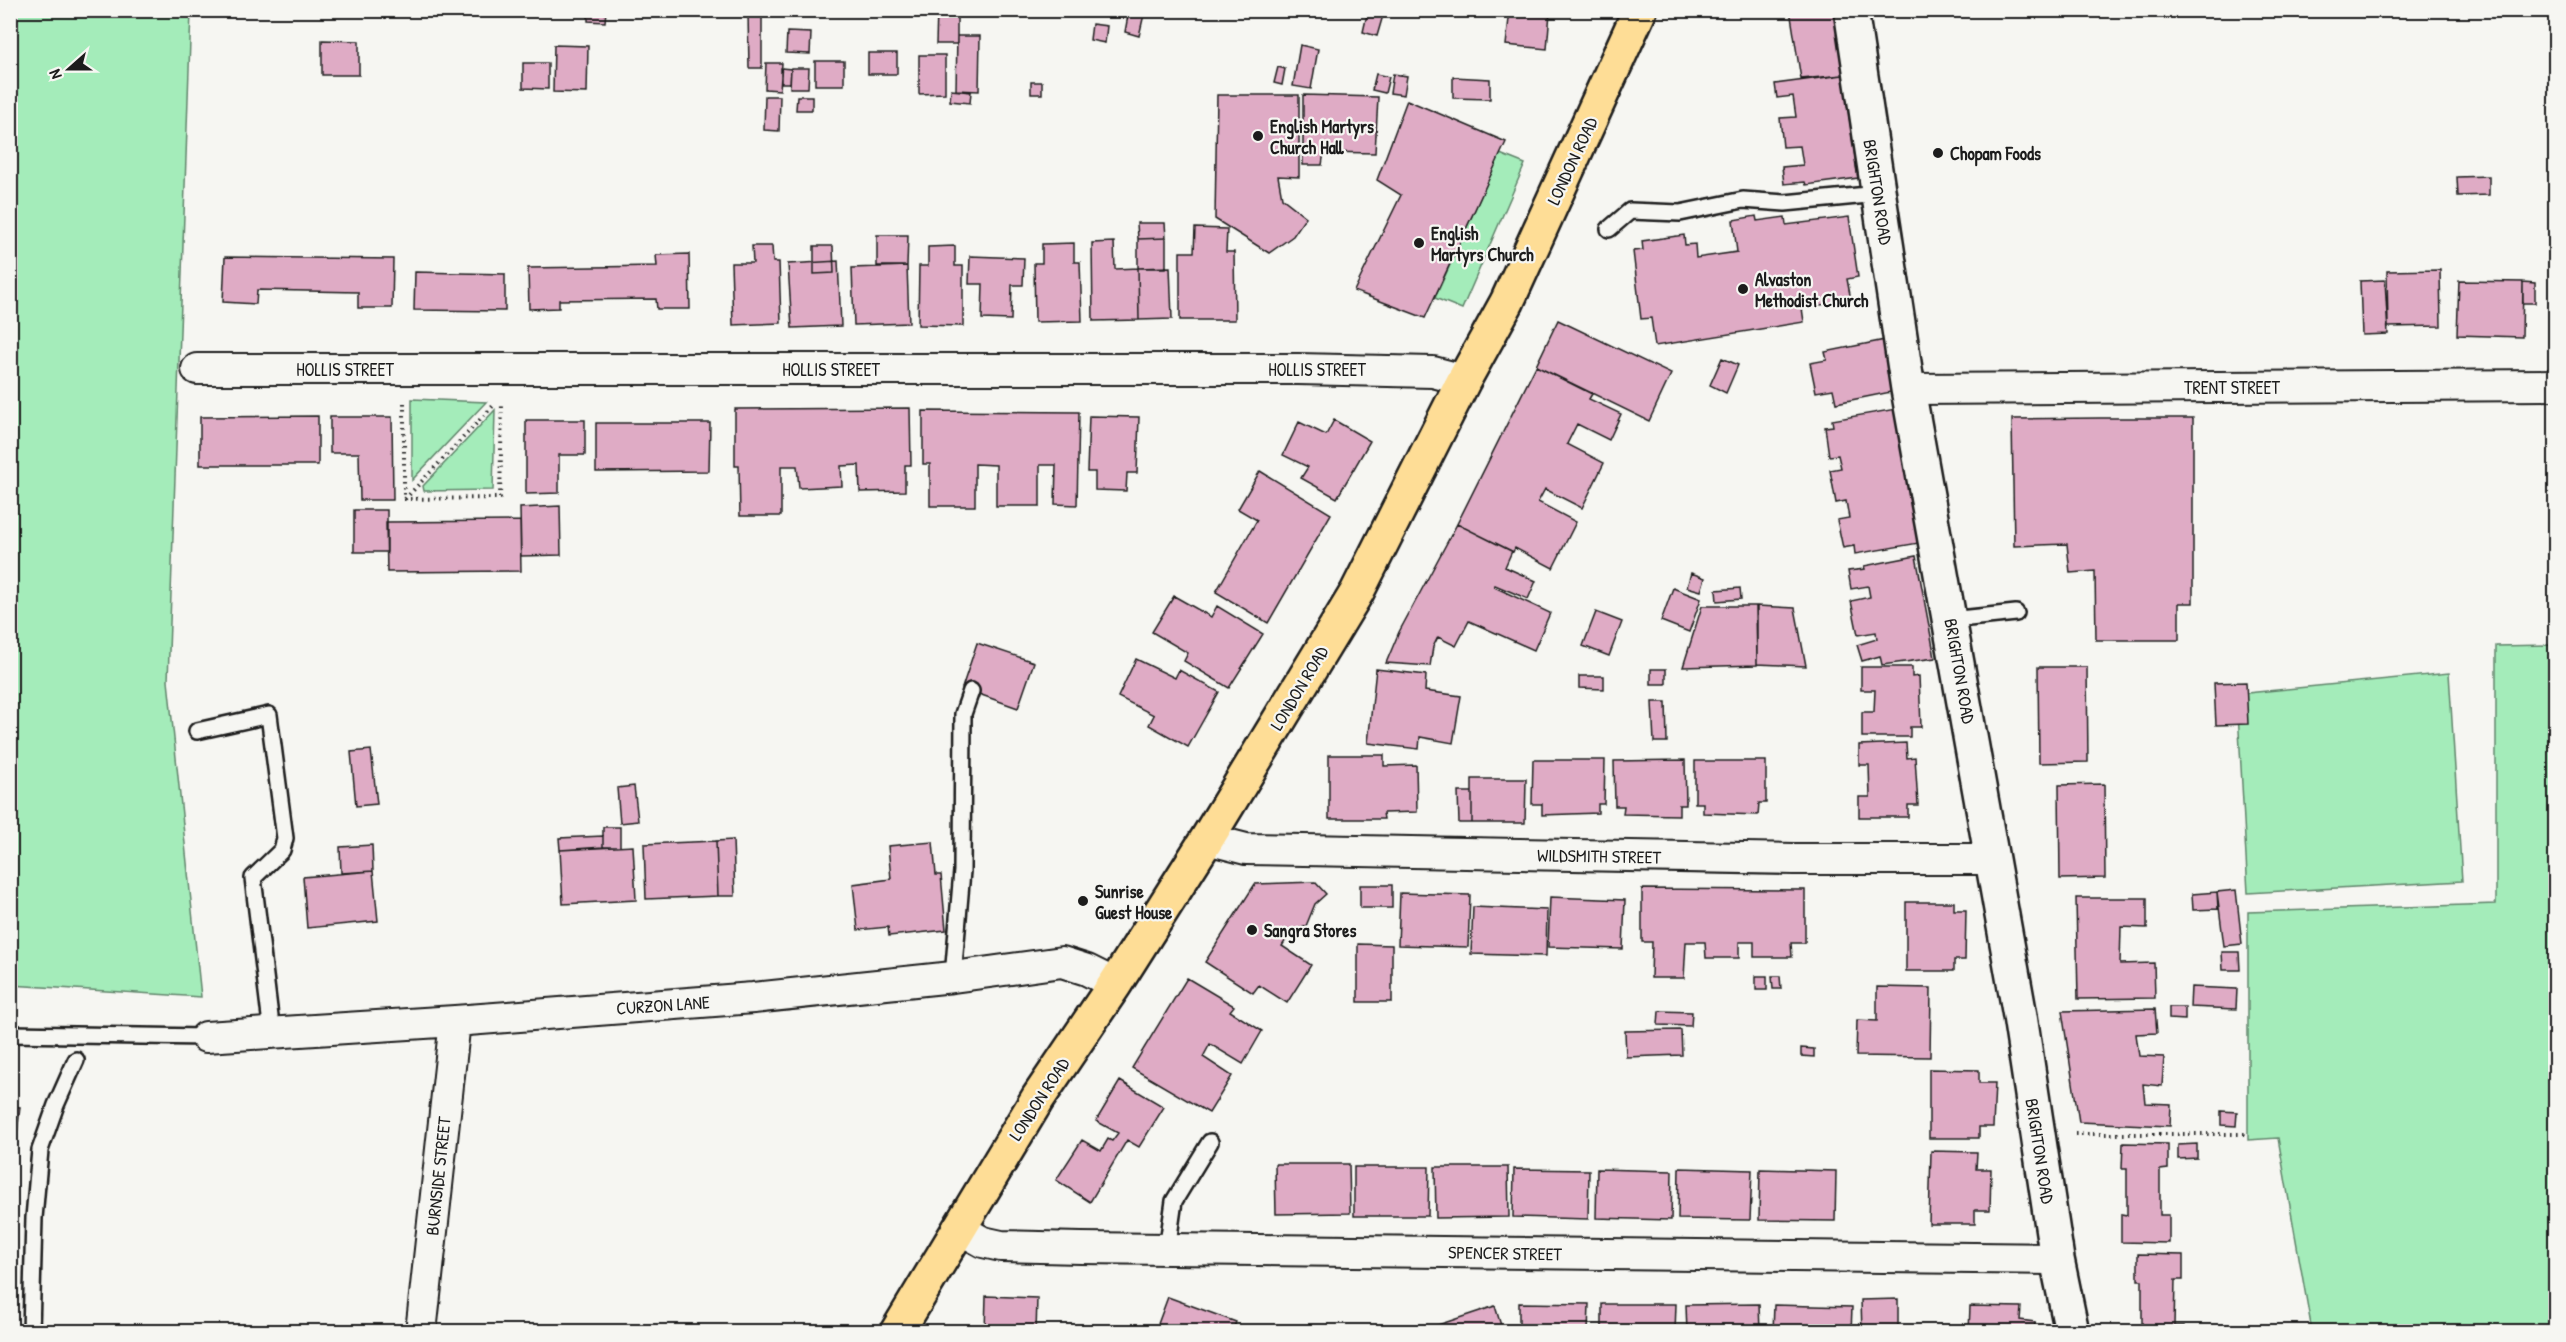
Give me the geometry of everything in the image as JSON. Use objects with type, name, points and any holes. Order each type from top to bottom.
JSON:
[{"type":"main road","name":"LONDON ROAD","points":[[897,1332],[1038,1098],[1115,984],[1207,839],[1357,592],[1464,380],[1507,302],[1640,10]]},
{"type":"street","name":"BRIGHTON ROAD","points":[[1851,10],[1908,389],[2020,1016],[2057,1258],[2072,1332]]},
{"type":"street","name":"HOLLIS STREET","points":[[197,369],[1298,369],[1433,372],[1464,380]]},
{"type":"street","name":"TRENT STREET","points":[[1908,389],[2556,385]]},
{"type":"street","name":"WILDSMITH STREET","points":[[1207,839],[1246,849],[1794,859],[1992,859]]},
{"type":"street","name":"CURZON LANE","points":[[206,1037],[741,999],[953,977],[1062,962],[1088,970],[1115,984]]},
{"type":"street","name":"BURNSIDE STREET","points":[[421,1332],[455,1021]]},
{"type":"street","name":"SPENCER STREET","points":[[958,1228],[982,1242],[1001,1246],[1167,1250],[2057,1258]]},
{"type":"lane","points":[[1610,229],[1630,211],[1680,213],[1743,200],[1785,203],[1878,194]]},
{"type":"lane","points":[[1950,620],[2016,613]]},
{"type":"lane","points":[[953,977],[962,872],[963,714],[971,690]]},
{"type":"lane","points":[[197,731],[269,715],[285,838],[282,850],[252,878],[272,1033]]},
{"type":"lane","points":[[10,1034],[206,1037]]},
{"type":"lane","points":[[31,1332],[34,1218],[40,1150],[56,1104],[76,1060]]},
{"type":"lane","points":[[1167,1250],[1174,1201],[1210,1142]]},
{"type":"path","points":[[404,369],[404,499]]},
{"type":"path","points":[[502,396],[500,498],[404,499],[412,490],[502,396]]},
{"type":"path","points":[[2038,1134],[2248,1134]]},
{"type":"green space","points":[[10,11],[191,11],[168,681],[201,997],[11,985]]},
{"type":"green space","points":[[1500,154],[1525,164],[1462,309],[1435,298]]},
{"type":"green space","points":[[412,399],[486,402],[412,480]]},
{"type":"green space","points":[[495,410],[493,490],[424,491],[423,486]]},
{"type":"green space","points":[[2555,645],[2555,1331],[2312,1331],[2278,1138],[2248,1140],[2248,912],[2496,904],[2496,646]]},
{"type":"green space","points":[[2449,673],[2462,881],[2248,893],[2237,694]]},
{"type":"building","points":[[588,10],[606,10],[605,22],[588,21]]},
{"type":"building","points":[[937,10],[957,10],[957,44],[936,44]]},
{"type":"building","points":[[1129,10],[1145,10],[1139,36],[1125,32]]},
{"type":"building","points":[[1368,10],[1384,12],[1377,36],[1363,32]]},
{"type":"building","points":[[1510,10],[1550,12],[1547,49],[1506,45]]},
{"type":"building","points":[[1790,10],[1835,10],[1843,75],[1801,79]]},
{"type":"building","points":[[748,12],[762,12],[762,68],[749,68]]},
{"type":"building","points":[[1092,24],[1107,26],[1105,43],[1090,40]]},
{"type":"building","points":[[787,32],[811,33],[810,54],[786,53]]},
{"type":"building","points":[[957,36],[980,36],[979,91],[956,90]]},
{"type":"building","points":[[322,40],[359,41],[359,75],[322,75]]},
{"type":"building","points":[[554,45],[588,46],[587,93],[553,92]]},
{"type":"building","points":[[1300,45],[1318,49],[1311,89],[1293,86]]},
{"type":"building","points":[[868,53],[897,53],[897,74],[868,74]]},
{"type":"building","points":[[919,55],[945,55],[945,93],[919,94]]},
{"type":"building","points":[[815,61],[844,61],[844,85],[815,85]]},
{"type":"building","points":[[523,63],[548,63],[548,89],[523,88]]},
{"type":"building","points":[[766,63],[782,63],[780,90],[765,89]]},
{"type":"building","points":[[1278,67],[1285,69],[1282,85],[1274,83]]},
{"type":"building","points":[[781,68],[791,69],[790,83],[781,83]]},
{"type":"building","points":[[791,68],[809,68],[808,88],[790,88]]},
{"type":"building","points":[[1376,74],[1389,77],[1385,93],[1372,90]]},
{"type":"building","points":[[1393,74],[1407,76],[1404,95],[1390,93]]},
{"type":"building","points":[[1843,75],[1858,178],[1806,185],[1805,182],[1784,184],[1782,167],[1803,165],[1800,146],[1783,147],[1780,118],[1796,117],[1793,96],[1777,98],[1775,84]]},
{"type":"building","points":[[1453,77],[1490,79],[1490,99],[1453,98]]},
{"type":"building","points":[[1031,82],[1042,82],[1042,94],[1031,94]]},
{"type":"building","points":[[951,90],[971,92],[970,103],[950,101]]},
{"type":"building","name":"English Martyrs Church Hall","points":[[1217,95],[1299,95],[1299,177],[1278,176],[1282,198],[1306,217],[1293,236],[1269,253],[1215,219]]},
{"type":"building","points":[[1303,95],[1378,97],[1375,153],[1324,152],[1322,165],[1303,165]]},
{"type":"building","points":[[765,96],[780,96],[779,131],[764,130]]},
{"type":"building","points":[[797,96],[812,96],[812,110],[796,110]]},
{"type":"building","name":"English Martyrs Church","points":[[1407,100],[1506,142],[1425,318],[1354,291],[1401,195],[1377,180]]},
{"type":"building","points":[[2489,176],[2489,195],[2458,196],[2457,177]]},
{"type":"building","name":"Alvaston Methodist Church","points":[[1756,216],[1757,221],[1785,217],[1786,225],[1849,217],[1858,277],[1847,279],[1851,300],[1802,308],[1804,322],[1655,346],[1651,318],[1641,319],[1633,251],[1643,250],[1642,241],[1684,235],[1685,245],[1695,244],[1696,258],[1737,252],[1733,220]]},
{"type":"building","points":[[1137,223],[1165,223],[1166,238],[1138,239]]},
{"type":"building","points":[[1195,228],[1227,229],[1226,252],[1234,252],[1235,320],[1180,320],[1180,252],[1194,252]]},
{"type":"building","points":[[877,235],[908,235],[907,266],[877,266]]},
{"type":"building","points":[[1166,238],[1166,268],[1138,268],[1138,239]]},
{"type":"building","points":[[1114,242],[1115,269],[1138,268],[1139,320],[1093,321],[1092,243]]},
{"type":"building","points":[[1074,243],[1074,262],[1080,262],[1082,321],[1035,322],[1034,263],[1042,263],[1042,244]]},
{"type":"building","points":[[752,246],[772,246],[773,262],[779,262],[781,323],[733,325],[731,263],[753,263]]},
{"type":"building","points":[[814,246],[833,246],[834,273],[814,274]]},
{"type":"building","points":[[955,246],[955,266],[963,266],[963,326],[918,325],[919,266],[928,266],[928,247]]},
{"type":"building","points":[[689,254],[690,309],[657,309],[656,299],[559,300],[559,308],[529,309],[528,268],[657,266],[656,255]]},
{"type":"building","points":[[970,256],[1024,258],[1023,285],[1012,285],[1011,320],[982,319],[983,284],[969,284]]},
{"type":"building","points":[[225,257],[393,259],[392,308],[358,308],[358,292],[257,290],[256,304],[223,302]]},
{"type":"building","points":[[838,261],[841,326],[792,328],[788,264]]},
{"type":"building","points":[[907,266],[909,323],[854,325],[852,268]]},
{"type":"building","points":[[1170,267],[1172,319],[1139,320],[1138,268]]},
{"type":"building","points":[[2440,270],[2441,326],[2388,327],[2387,271]]},
{"type":"building","points":[[415,272],[505,274],[505,311],[414,310]]},
{"type":"building","points":[[2385,280],[2388,334],[2362,335],[2360,281]]},
{"type":"building","points":[[2459,281],[2523,282],[2522,337],[2457,335]]},
{"type":"building","points":[[2523,282],[2535,283],[2535,303],[2523,303]]},
{"type":"building","points":[[1558,320],[1671,374],[1649,421],[1536,366]]},
{"type":"building","points":[[1885,340],[1896,391],[1836,403],[1833,389],[1816,392],[1810,363],[1827,360],[1825,352]]},
{"type":"building","points":[[1722,358],[1738,365],[1726,393],[1710,385]]},
{"type":"building","points":[[1536,366],[1592,394],[1589,399],[1621,414],[1609,440],[1577,424],[1567,444],[1604,463],[1582,508],[1545,489],[1538,502],[1576,522],[1553,568],[1515,548],[1513,552],[1457,524]]},
{"type":"building","points":[[910,408],[911,465],[905,465],[905,491],[860,492],[859,465],[841,466],[842,486],[799,488],[797,466],[781,466],[781,516],[740,516],[739,466],[735,466],[735,409]]},
{"type":"building","points":[[1896,409],[1919,543],[1855,554],[1854,546],[1843,548],[1837,520],[1849,518],[1846,501],[1836,503],[1830,470],[1841,468],[1838,455],[1829,456],[1825,427],[1833,426],[1832,420]]},
{"type":"building","points":[[923,411],[1079,412],[1077,505],[1055,504],[1056,465],[1040,465],[1040,506],[996,506],[996,465],[975,464],[975,506],[930,506],[930,464],[923,464]]},
{"type":"building","points":[[318,416],[318,465],[200,465],[200,417]]},
{"type":"building","points":[[1089,416],[1139,417],[1137,473],[1127,473],[1126,491],[1095,490],[1095,472],[1087,472]]},
{"type":"building","points":[[330,417],[392,417],[393,500],[360,500],[359,453],[330,453]]},
{"type":"building","points":[[2193,418],[2193,603],[2179,603],[2179,640],[2096,640],[2095,571],[2070,573],[2067,544],[2014,546],[2012,419]]},
{"type":"building","points":[[526,420],[585,420],[585,455],[559,455],[559,493],[526,494]]},
{"type":"building","points":[[1334,420],[1370,441],[1337,498],[1301,478],[1308,467],[1283,455],[1299,422],[1326,435]]},
{"type":"building","points":[[596,423],[710,423],[709,471],[596,472]]},
{"type":"building","points":[[1260,471],[1331,514],[1268,623],[1216,592],[1257,520],[1238,509]]},
{"type":"building","points":[[560,506],[561,555],[521,556],[520,508]]},
{"type":"building","points":[[354,510],[387,510],[387,552],[354,552]]},
{"type":"building","points":[[520,521],[521,571],[387,572],[386,522]]},
{"type":"building","points":[[1457,524],[1512,551],[1505,567],[1536,581],[1528,599],[1495,585],[1494,587],[1550,613],[1534,650],[1469,621],[1456,646],[1438,637],[1433,647],[1430,666],[1386,663],[1399,632]]},
{"type":"building","points":[[1916,556],[1935,658],[1882,665],[1880,656],[1862,661],[1857,645],[1877,639],[1876,632],[1858,635],[1851,601],[1870,597],[1868,586],[1851,589],[1848,571]]},
{"type":"building","points":[[1691,573],[1705,578],[1701,591],[1687,587]]},
{"type":"building","points":[[1673,588],[1701,599],[1689,632],[1661,621]]},
{"type":"building","points":[[1740,588],[1741,599],[1717,601],[1716,590]]},
{"type":"building","points":[[1174,596],[1211,617],[1217,606],[1263,634],[1229,688],[1184,661],[1188,653],[1152,632]]},
{"type":"building","points":[[1702,606],[1756,606],[1757,665],[1683,667]]},
{"type":"building","points":[[1757,606],[1795,608],[1806,666],[1757,664]]},
{"type":"building","points":[[1596,612],[1622,622],[1609,656],[1583,646]]},
{"type":"building","points":[[977,643],[1034,662],[1018,708],[962,688]]},
{"type":"building","points":[[1136,659],[1175,678],[1179,670],[1219,692],[1188,747],[1149,725],[1154,715],[1118,697]]},
{"type":"building","points":[[1861,667],[1912,667],[1912,677],[1919,676],[1921,727],[1910,727],[1910,737],[1862,737],[1862,712],[1874,712],[1875,690],[1861,690]]},
{"type":"building","points":[[2038,667],[2087,667],[2088,762],[2039,763]]},
{"type":"building","points":[[1376,669],[1426,675],[1425,691],[1461,696],[1453,743],[1420,737],[1419,749],[1368,743]]},
{"type":"building","points":[[1651,669],[1666,669],[1666,684],[1651,684]]},
{"type":"building","points":[[1579,676],[1604,676],[1604,689],[1579,688]]},
{"type":"building","points":[[2246,682],[2248,724],[2216,725],[2214,683]]},
{"type":"building","points":[[1652,702],[1666,702],[1667,742],[1654,742]]},
{"type":"building","points":[[1906,743],[1907,758],[1915,757],[1918,805],[1908,805],[1908,817],[1859,817],[1859,797],[1870,797],[1869,765],[1859,765],[1859,745]]},
{"type":"building","points":[[371,750],[377,804],[356,806],[351,752]]},
{"type":"building","points":[[1329,755],[1384,755],[1384,766],[1416,765],[1417,812],[1383,813],[1384,819],[1329,819]]},
{"type":"building","points":[[1533,760],[1605,760],[1604,804],[1598,804],[1598,813],[1542,815],[1542,804],[1532,804]]},
{"type":"building","points":[[1685,760],[1686,805],[1679,805],[1679,815],[1623,814],[1624,806],[1615,806],[1614,761]]},
{"type":"building","points":[[1695,761],[1766,761],[1766,803],[1759,803],[1758,815],[1703,813],[1703,803],[1695,803]]},
{"type":"building","points":[[1472,779],[1526,779],[1525,823],[1472,823]]},
{"type":"building","points":[[2104,784],[2105,878],[2060,879],[2059,785]]},
{"type":"building","points":[[634,786],[638,821],[620,823],[617,788]]},
{"type":"building","points":[[1458,792],[1472,792],[1472,823],[1459,823]]},
{"type":"building","points":[[603,827],[620,827],[620,847],[603,847]]},
{"type":"building","points":[[603,836],[603,847],[560,850],[559,838]]},
{"type":"building","points":[[733,840],[735,896],[718,896],[716,841]]},
{"type":"building","points":[[716,841],[718,896],[646,899],[644,844]]},
{"type":"building","points":[[933,842],[936,875],[941,875],[946,930],[889,936],[888,927],[858,930],[853,884],[891,879],[888,846]]},
{"type":"building","points":[[372,845],[373,871],[341,873],[340,847]]},
{"type":"building","points":[[633,846],[636,900],[563,904],[560,850]]},
{"type":"building","points":[[373,871],[378,921],[307,928],[303,877]]},
{"type":"building","points":[[1315,882],[1326,894],[1315,904],[1306,926],[1291,932],[1282,946],[1311,965],[1287,1003],[1259,985],[1253,993],[1205,962],[1255,884]]},
{"type":"building","points":[[1360,885],[1392,885],[1392,908],[1360,908]]},
{"type":"building","points":[[1642,889],[1805,890],[1805,943],[1791,943],[1792,957],[1754,957],[1754,942],[1739,942],[1739,958],[1706,958],[1705,942],[1686,942],[1684,978],[1651,978],[1652,942],[1642,942]]},
{"type":"building","points":[[2236,890],[2242,944],[2224,946],[2217,892]]},
{"type":"building","points":[[2217,892],[2218,909],[2193,910],[2192,894]]},
{"type":"building","points":[[1400,893],[1470,895],[1468,947],[1398,945]]},
{"type":"building","points":[[1550,897],[1625,900],[1623,949],[1548,947]]},
{"type":"building","points":[[2076,898],[2147,898],[2147,928],[2121,927],[2120,964],[2154,963],[2155,998],[2078,999]]},
{"type":"building","points":[[1906,902],[1954,902],[1954,910],[1966,910],[1965,960],[1954,960],[1954,971],[1906,971]]},
{"type":"building","points":[[1473,907],[1547,910],[1546,956],[1471,954]]},
{"type":"building","points":[[1358,944],[1392,945],[1392,1002],[1358,1002]]},
{"type":"building","points":[[2222,952],[2239,952],[2240,970],[2223,970]]},
{"type":"building","points":[[1756,976],[1767,976],[1767,990],[1756,990]]},
{"type":"building","points":[[1772,976],[1780,976],[1781,989],[1773,989]]},
{"type":"building","points":[[1187,978],[1234,1006],[1230,1011],[1262,1031],[1243,1064],[1210,1044],[1203,1057],[1232,1076],[1209,1113],[1132,1068]]},
{"type":"building","points":[[1877,987],[1931,988],[1930,1057],[1856,1056],[1857,1020],[1877,1021]]},
{"type":"building","points":[[2191,987],[2237,989],[2236,1009],[2190,1007]]},
{"type":"building","points":[[2169,1007],[2185,1007],[2185,1020],[2169,1019]]},
{"type":"building","points":[[2155,1009],[2157,1033],[2136,1034],[2139,1056],[2164,1057],[2162,1086],[2143,1084],[2145,1103],[2171,1104],[2170,1126],[2079,1122],[2062,1011]]},
{"type":"building","points":[[1659,1011],[1692,1012],[1691,1026],[1658,1025]]},
{"type":"building","points":[[1681,1030],[1682,1055],[1626,1057],[1625,1031]]},
{"type":"building","points":[[1801,1048],[1814,1049],[1814,1057],[1801,1056]]},
{"type":"building","points":[[1929,1069],[1979,1070],[1979,1083],[1995,1083],[1993,1127],[1979,1127],[1979,1138],[1929,1138]]},
{"type":"building","points":[[1120,1081],[1164,1107],[1139,1147],[1127,1140],[1090,1202],[1056,1180],[1082,1140],[1101,1151],[1108,1139],[1112,1141],[1118,1133],[1096,1121]]},
{"type":"building","points":[[10,1106],[20,1107],[15,1152],[10,1151]]},
{"type":"building","points":[[2221,1111],[2237,1112],[2236,1126],[2221,1125]]},
{"type":"building","points":[[2123,1143],[2168,1144],[2168,1169],[2160,1170],[2160,1215],[2169,1215],[2169,1243],[2121,1242],[2121,1214],[2127,1215],[2127,1169],[2122,1169]]},
{"type":"building","points":[[2197,1144],[2197,1158],[2178,1159],[2178,1145]]},
{"type":"building","points":[[1931,1151],[1977,1152],[1976,1169],[1991,1169],[1990,1210],[1975,1210],[1975,1224],[1929,1224]]},
{"type":"building","points":[[1275,1164],[1349,1164],[1350,1213],[1276,1214]]},
{"type":"building","points":[[1354,1167],[1429,1167],[1428,1216],[1354,1216]]},
{"type":"building","points":[[1435,1167],[1508,1167],[1509,1217],[1436,1218]]},
{"type":"building","points":[[1679,1168],[1752,1170],[1750,1220],[1678,1219]]},
{"type":"building","points":[[1514,1169],[1589,1170],[1588,1219],[1513,1217]]},
{"type":"building","points":[[1597,1169],[1672,1171],[1671,1220],[1596,1218]]},
{"type":"building","points":[[1760,1169],[1836,1171],[1835,1221],[1759,1220]]},
{"type":"building","points":[[2138,1254],[2183,1255],[2183,1280],[2175,1280],[2174,1326],[2184,1326],[2184,1332],[2136,1332],[2136,1326],[2142,1326],[2142,1280],[2138,1280]]},
{"type":"building","points":[[986,1296],[1037,1298],[1036,1332],[985,1332]]},
{"type":"building","points":[[1168,1297],[1236,1322],[1232,1332],[1155,1332]]},
{"type":"building","points":[[1898,1299],[1898,1332],[1862,1332],[1861,1300]]},
{"type":"building","points":[[1519,1303],[1589,1304],[1588,1332],[1519,1332]]},
{"type":"building","points":[[1602,1304],[1676,1304],[1675,1332],[1602,1332]]},
{"type":"building","points":[[1759,1304],[1760,1332],[1687,1332],[1686,1305]]},
{"type":"building","points":[[1774,1305],[1852,1307],[1851,1332],[1773,1332]]},
{"type":"building","points":[[1495,1306],[1503,1332],[1424,1332],[1423,1330]]},
{"type":"building","points":[[1970,1306],[2021,1307],[2020,1320],[2035,1322],[2034,1332],[1969,1332]]},
{"type":"place","name":"English Martyrs Church Hall","points":[[1258,136]]},
{"type":"place","name":"Chopam Foods","points":[[1938,153]]},
{"type":"place","name":"English Martyrs Church","points":[[1419,243]]},
{"type":"place","name":"Alvaston Methodist Church","points":[[1743,289]]},
{"type":"place","name":"Sunrise Guest House","points":[[1083,901]]},
{"type":"place","name":"Sangra Stores","points":[[1252,930]]}]
